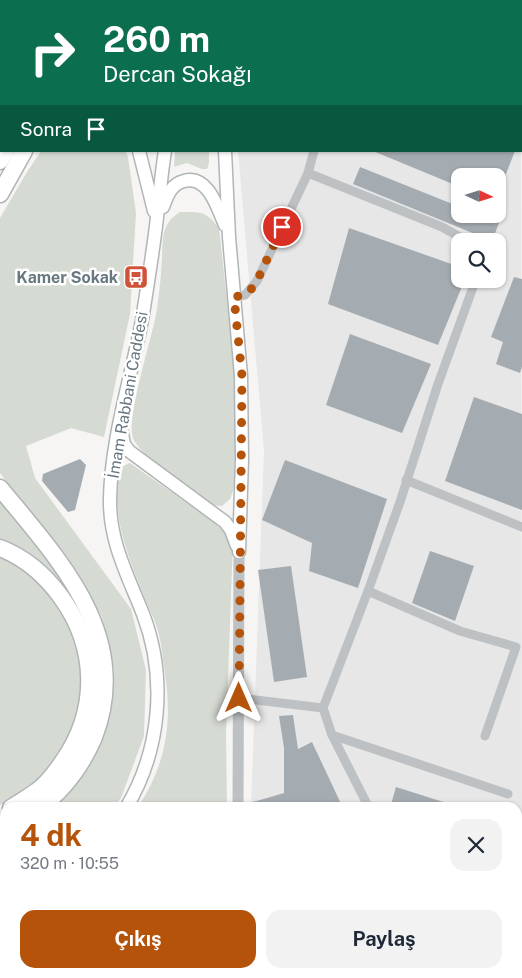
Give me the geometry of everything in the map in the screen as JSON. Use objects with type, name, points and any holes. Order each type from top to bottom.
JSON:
[{"type":"highway","points":[[0,194],[23,152]]},
{"type":"highway","points":[[0,488],[53,553],[86,603],[96,628],[102,657],[105,682],[103,705],[98,726],[78,768],[64,787],[46,802]]},
{"type":"highway","points":[[0,548],[18,556],[51,583],[71,610],[85,645],[89,662],[90,680],[87,704],[81,727],[69,754],[56,772],[38,791],[21,802]]},
{"type":"main road","points":[[139,152],[152,201],[156,226]]},
{"type":"main road","name":"İmam Rabbani Caddesi","points":[[129,802],[142,778],[153,742],[157,703],[157,670],[152,640],[119,557],[114,538],[110,518],[111,479],[121,417],[142,318],[165,152]]},
{"type":"main road","points":[[225,152],[229,237],[242,376],[239,552]]},
{"type":"main road","points":[[156,226],[170,191],[176,184],[191,180],[201,183],[214,200],[229,237]]},
{"type":"main road","points":[[121,417],[121,434],[124,444],[129,451],[225,522],[231,530],[239,552]]},
{"type":"main road","points":[[111,479],[116,464],[121,458],[128,456],[138,458]]},
{"type":"main road","points":[[215,514],[232,513],[237,507],[241,493]]},
{"type":"street","points":[[234,297],[245,295],[257,281],[308,173],[314,152]]},
{"type":"street","points":[[308,173],[453,233]]},
{"type":"street","points":[[366,802],[332,735],[323,708],[368,592],[438,384],[473,288]]},
{"type":"street","points":[[406,480],[522,527]]},
{"type":"street","points":[[238,802],[239,552]]},
{"type":"street","points":[[368,592],[460,631],[516,648],[485,736]]},
{"type":"street","points":[[239,698],[323,708]]},
{"type":"street","points":[[332,735],[508,794]]},
{"type":"shaded area","points":[[40,152],[126,152],[128,157],[136,213],[130,314],[104,437],[71,428],[26,446],[35,478],[131,609],[146,670],[144,736],[118,802],[57,802],[76,785],[104,735],[110,708],[114,670],[102,617],[81,579],[0,473],[0,218]]},
{"type":"shaded area","points":[[175,152],[209,152],[207,169],[187,163],[174,167]]},
{"type":"shaded area","points":[[238,152],[521,152],[522,802],[251,802],[264,451]]},
{"type":"shaded area","points":[[180,212],[206,215],[219,228],[235,374],[236,423],[234,488],[230,499],[222,506],[210,505],[180,483],[145,454],[133,438],[133,415],[136,398],[157,308],[164,232],[169,221]]},
{"type":"shaded area","points":[[130,463],[211,520],[233,540],[226,734],[227,802],[141,802],[156,772],[162,755],[168,719],[168,700],[159,635],[126,549],[118,516],[117,499],[121,467]]},
{"type":"shaded area","points":[[0,500],[51,560],[77,598],[87,620],[94,643],[98,667],[98,691],[95,714],[88,737],[78,759],[63,779],[37,802],[30,802],[61,775],[76,753],[87,729],[93,703],[95,677],[92,651],[84,625],[72,602],[56,580],[23,551],[0,540]]},
{"type":"shaded area","points":[[0,555],[18,564],[56,598],[77,639],[83,688],[71,736],[46,773],[7,802],[0,802]]},
{"type":"building","points":[[375,152],[515,152],[506,174],[506,168],[451,168],[451,183]]},
{"type":"building","points":[[360,167],[451,203],[451,223],[499,223],[495,233],[472,233],[353,184]]},
{"type":"building","points":[[349,228],[451,264],[451,288],[461,288],[438,345],[328,304]]},
{"type":"building","points":[[514,277],[522,279],[522,367],[520,373],[496,364],[503,342],[491,337]]},
{"type":"building","points":[[350,334],[431,364],[402,433],[326,405]]},
{"type":"building","points":[[474,397],[522,414],[522,510],[445,481]]},
{"type":"building","points":[[80,459],[86,465],[75,510],[68,512],[42,481],[43,474]]},
{"type":"building","points":[[285,460],[387,499],[358,588],[309,571],[312,543],[262,520]]},
{"type":"building","points":[[430,551],[474,566],[455,621],[412,603]]},
{"type":"building","points":[[291,566],[307,677],[274,682],[258,570]]},
{"type":"building","points":[[293,715],[298,749],[312,742],[340,802],[253,802],[284,793],[284,748],[279,716]]},
{"type":"building","points":[[396,787],[443,802],[392,802]]},
{"type":"place","name":"Kamer Sokak","points":[[136,277]]},
{"type":"route","points":[[239,698],[242,376],[234,297],[245,295],[252,289],[282,227]]}]
